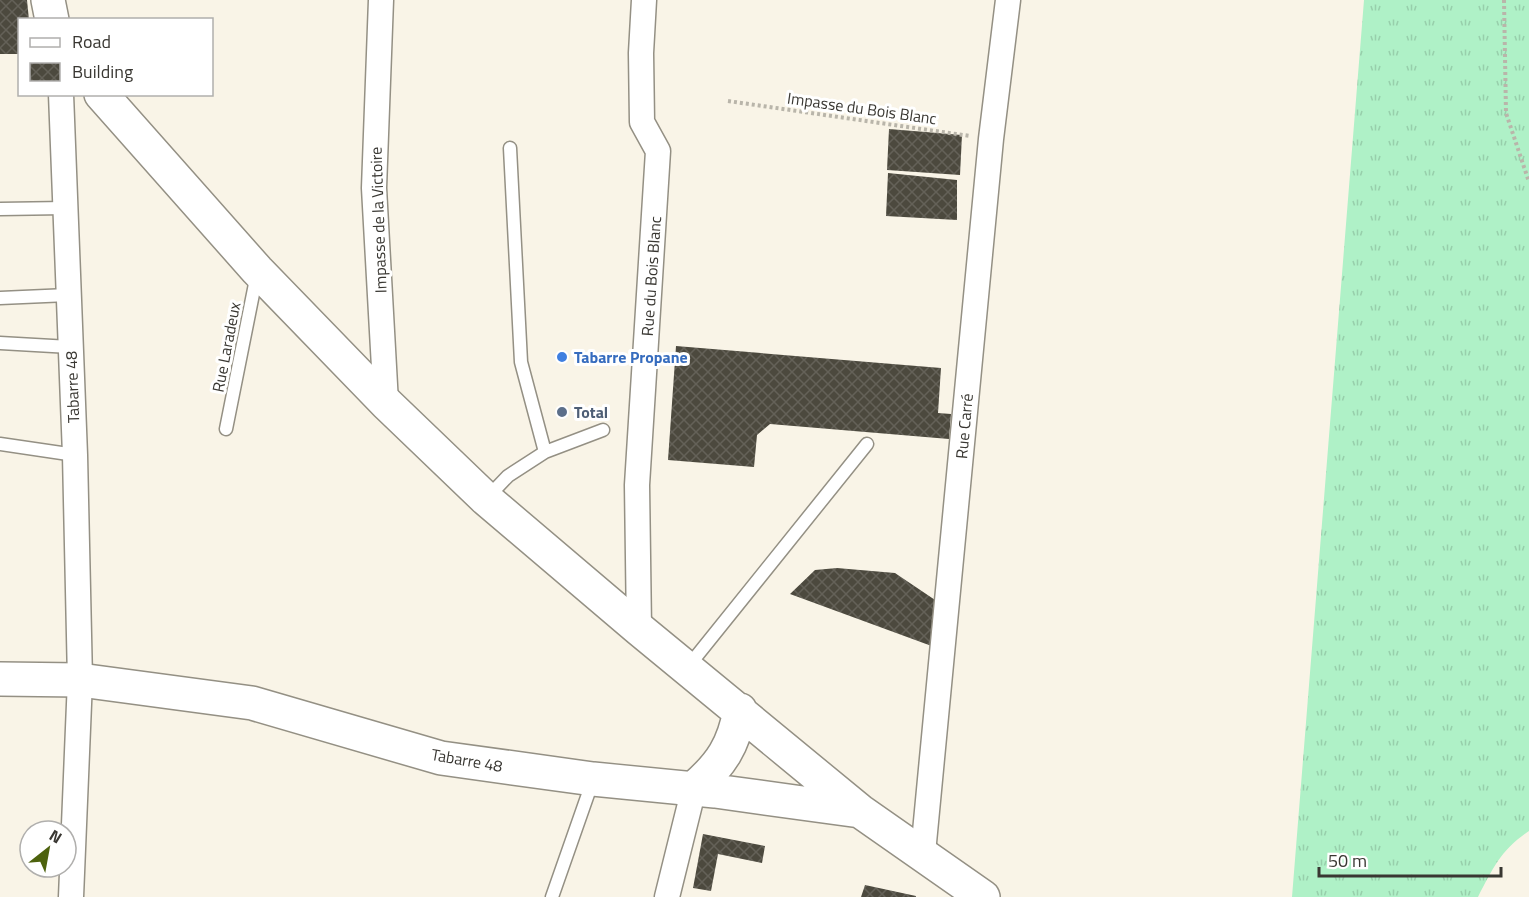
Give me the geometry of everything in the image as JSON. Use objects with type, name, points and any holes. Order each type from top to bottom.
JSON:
[{"type":"main road","points":[[48,0],[52,18]]},
{"type":"main road","points":[[103,96],[257,270],[386,403],[486,499],[639,629],[860,810],[983,897]]},
{"type":"main road","name":"Tabarre 48","points":[[0,679],[80,680],[252,703],[441,758],[593,779],[694,788],[860,810]]},
{"type":"main road","points":[[694,788],[714,771],[728,750],[737,727],[740,710]]},
{"type":"street","name":"Impasse de la Victoire","points":[[381,0],[374,188],[386,403]]},
{"type":"street","name":"Rue du Bois Blanc","points":[[639,629],[637,485],[658,151],[642,123],[641,53],[644,0]]},
{"type":"street","name":"Rue Carré","points":[[923,853],[991,139],[1008,0]]},
{"type":"street","name":"Tabarre 48","points":[[61,96],[75,455],[80,680]]},
{"type":"street","points":[[71,897],[80,680]]},
{"type":"street","points":[[666,897],[694,788]]},
{"type":"lane","points":[[510,148],[521,362],[545,452]]},
{"type":"lane","points":[[0,209],[65,208]]},
{"type":"lane","name":"Rue Laradeux","points":[[226,429],[257,270]]},
{"type":"lane","points":[[0,298],[68,295]]},
{"type":"lane","points":[[0,343],[70,347]]},
{"type":"lane","points":[[486,499],[508,476],[545,452],[603,430]]},
{"type":"lane","points":[[0,444],[75,455]]},
{"type":"lane","points":[[687,668],[867,444]]},
{"type":"lane","points":[[552,897],[593,779]]},
{"type":"path","points":[[1504,0],[1506,113],[1529,182]]},
{"type":"path","name":"Impasse du Bois Blanc","points":[[728,101],[991,139]]},
{"type":"green space","points":[[1364,0],[1529,0],[1529,831],[1511,845],[1493,868],[1478,897],[1292,897]]},
{"type":"building","points":[[0,0],[27,0],[29,18],[18,18],[18,54],[0,54]]},
{"type":"building","points":[[889,129],[962,135],[960,175],[887,170]]},
{"type":"building","points":[[888,173],[957,180],[957,220],[886,216]]},
{"type":"building","points":[[676,346],[941,368],[938,413],[951,414],[949,439],[770,424],[757,435],[754,467],[668,460]]},
{"type":"building","points":[[837,568],[895,573],[941,604],[937,648],[790,594],[815,570]]},
{"type":"building","points":[[703,834],[765,846],[762,863],[718,854],[711,891],[693,888]]},
{"type":"building","points":[[865,885],[916,896],[916,897],[861,897]]},
{"type":"place","name":"Tabarre Propane","points":[[562,357]]},
{"type":"place","name":"Total","points":[[562,412]]}]
